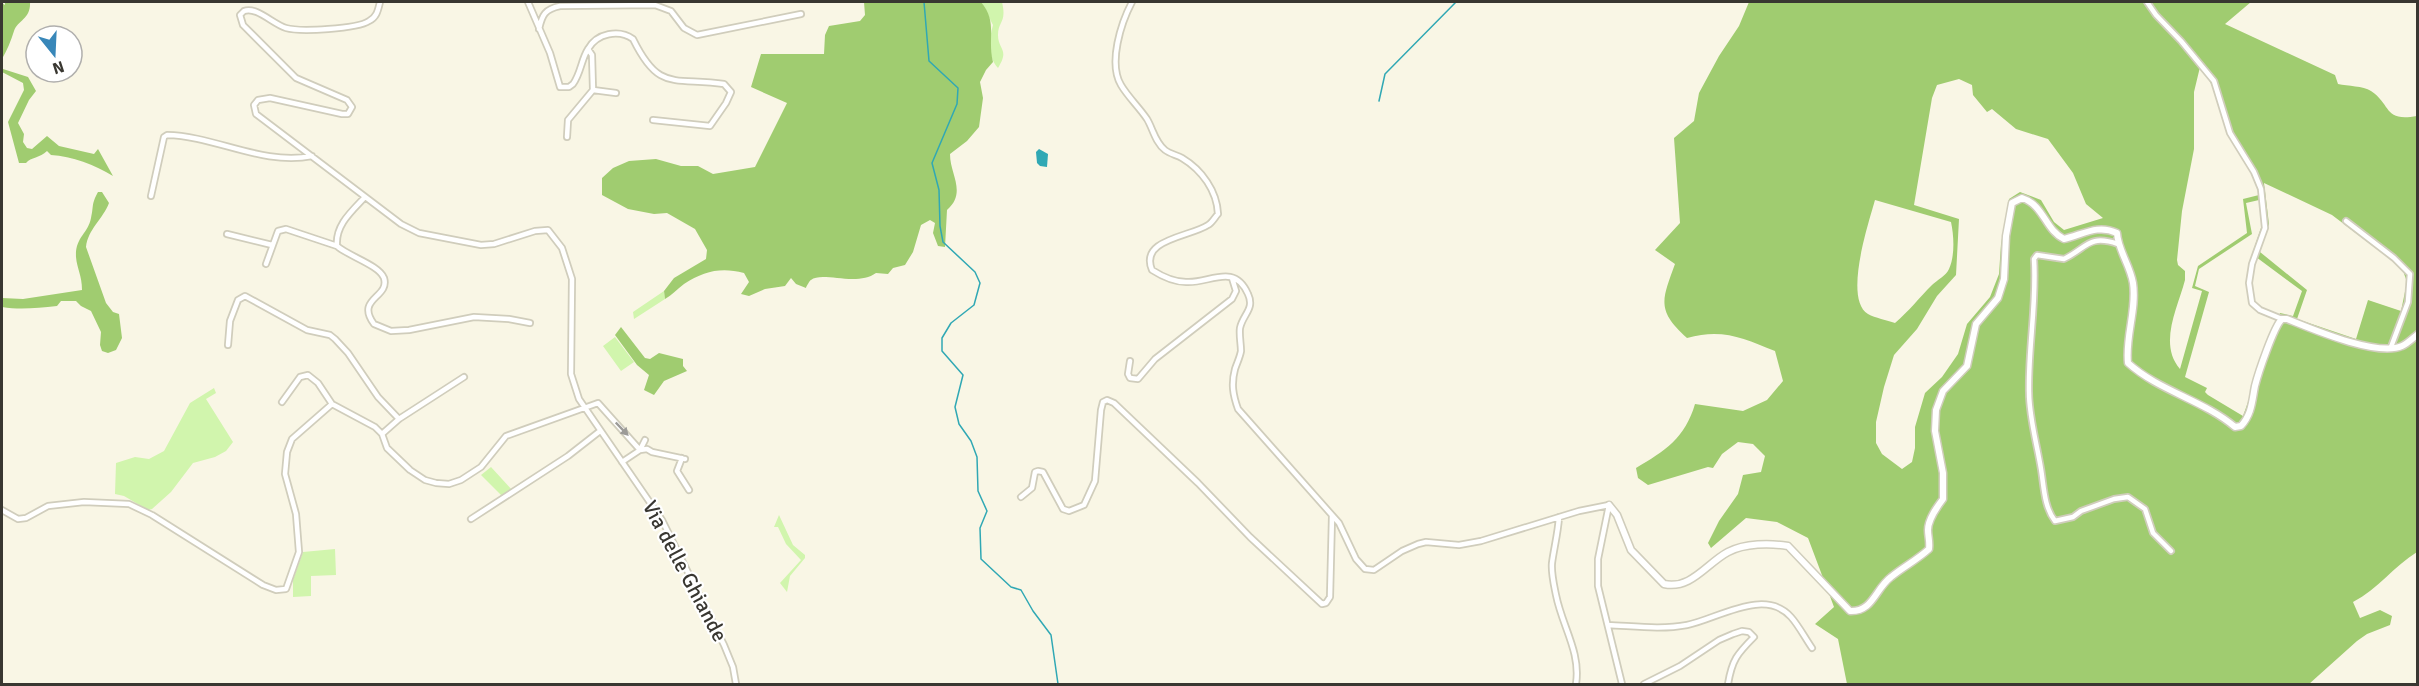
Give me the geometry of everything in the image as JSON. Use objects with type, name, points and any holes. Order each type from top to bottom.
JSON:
[{"type":"street","name":"Via delle Ghiande","points":[[380,2],[372,20],[357,25],[295,30],[281,26],[252,10],[248,9],[240,15],[243,25],[296,78],[350,103],[351,111],[348,114],[342,114],[270,98],[258,100],[254,105],[256,114],[410,230],[482,245],[494,244],[535,231],[548,231],[553,235],[562,248],[573,279],[571,374],[574,387],[584,408],[668,530],[728,654],[736,684]]},
{"type":"street","points":[[528,2],[550,53],[560,87],[569,87],[573,84],[588,49],[603,36],[618,33],[628,35],[633,39],[644,60],[662,77],[724,84],[731,92],[710,126],[653,120]]},
{"type":"street","points":[[1132,2],[1122,21],[1116,72],[1122,86],[1137,104],[1165,150],[1195,167],[1217,199],[1218,214],[1209,225],[1158,246],[1149,254],[1148,261],[1152,270],[1173,280],[1189,283],[1220,276],[1232,278],[1244,286],[1250,298],[1251,308],[1240,328],[1241,354],[1233,376],[1232,388],[1238,409],[1339,523],[1356,559],[1365,569],[1374,570],[1402,551],[1418,544],[1459,544],[1481,541],[1579,511],[1609,506]]},
{"type":"street","points":[[2147,2],[2214,81],[2230,133],[2254,172],[2262,196],[2265,228],[2249,283],[2252,303],[2260,310],[2341,340],[2391,347],[2401,346],[2418,334]]},
{"type":"street","points":[[538,29],[542,15],[547,10],[560,6],[655,5],[671,11],[684,28],[697,35],[801,14]]},
{"type":"street","points":[[567,137],[568,120],[593,90],[592,55],[588,49]]},
{"type":"street","points":[[593,90],[616,93]]},
{"type":"street","points":[[151,196],[166,135],[268,156],[301,159],[312,156]]},
{"type":"street","points":[[337,246],[338,233],[346,217],[365,197]]},
{"type":"street","points":[[1609,506],[1617,515],[1631,550],[1664,584],[1684,584],[1731,550],[1774,543],[1788,546],[1850,611],[1859,612],[1871,603],[1889,578],[1929,549],[1931,540],[1928,528],[1934,510],[1943,499],[1943,473],[1935,431],[1936,410],[1943,391],[1967,366],[1976,324],[1998,298],[2004,279],[2006,236],[2012,202],[2022,198],[2038,207],[2056,236],[2064,239],[2092,229],[2107,228],[2117,233],[2118,244],[2125,257],[2133,283],[2133,304],[2126,350],[2128,363],[2142,376],[2218,415],[2235,427],[2241,426],[2248,419],[2256,383],[2275,329],[2282,319]]},
{"type":"street","points":[[2346,221],[2394,258],[2410,274],[2408,302],[2391,347]]},
{"type":"street","points":[[266,264],[278,231],[286,229],[337,246],[382,274],[385,282],[383,287],[369,304],[367,311],[374,324],[385,330],[409,330],[474,317],[530,323]]},
{"type":"street","points":[[227,234],[272,245]]},
{"type":"street","points":[[2118,244],[2096,241],[2084,244],[2064,259],[2037,255],[2034,259],[2036,295],[2032,322],[2029,394],[2045,495],[2050,515],[2055,521],[2073,517],[2080,511],[2114,499],[2128,498],[2145,509],[2153,533],[2171,550]]},
{"type":"street","points":[[1130,361],[1128,374],[1130,378],[1138,378],[1155,359],[1221,310],[1232,299],[1236,291],[1232,278]]},
{"type":"street","points":[[228,345],[230,321],[238,300],[245,296],[307,330],[330,335],[348,353],[378,397],[399,419]]},
{"type":"street","points":[[282,402],[300,377],[308,375],[318,383],[332,404],[375,427],[382,434],[387,448],[410,470],[425,480],[436,483],[449,484],[461,480],[481,467],[506,436],[598,403],[640,450]]},
{"type":"street","points":[[382,434],[399,419],[464,377]]},
{"type":"street","points":[[1022,497],[1032,488],[1035,472],[1038,471],[1043,472],[1063,509],[1069,511],[1084,506],[1095,481],[1101,410],[1103,402],[1107,400],[1114,403],[1198,483],[1250,537],[1322,604],[1326,603],[1330,597],[1332,516]]},
{"type":"street","points":[[2,510],[18,519],[26,518],[48,506],[84,502],[129,504],[152,515],[263,585],[276,590],[285,589],[299,552],[296,514],[285,474],[288,452],[292,439],[332,404]]},
{"type":"street","points":[[471,519],[568,456],[600,431]]},
{"type":"street","points":[[622,462],[640,450],[645,440]]},
{"type":"street","name":"Via delle Ghiande","points":[[640,450],[648,449],[652,452],[684,458],[677,471],[689,490]]},
{"type":"street","points":[[1609,506],[1598,559],[1598,586],[1622,684]]},
{"type":"street","points":[[1560,517],[1558,540],[1552,564],[1558,603],[1576,657],[1576,684]]},
{"type":"street","points":[[1608,626],[1685,626],[1754,604],[1769,605],[1782,609],[1792,617],[1812,648]]},
{"type":"street","points":[[1644,684],[1680,666],[1719,640],[1742,631],[1749,632],[1754,637],[1737,654],[1731,665],[1728,684]]},
{"type":"green space","points":[[5,2],[30,2],[30,8],[16,27],[2,59],[2,3],[5,5]]},
{"type":"green space","points":[[864,2],[981,2],[989,16],[993,62],[980,82],[983,98],[979,127],[967,141],[950,154],[957,190],[953,203],[947,210],[945,247],[938,246],[933,233],[935,223],[930,220],[921,225],[913,252],[905,265],[893,268],[888,274],[876,273],[859,279],[816,278],[810,280],[806,288],[796,284],[791,278],[785,286],[765,289],[749,296],[741,294],[749,282],[744,273],[720,270],[691,280],[665,299],[664,291],[674,278],[706,259],[707,250],[695,229],[667,213],[654,214],[628,209],[602,195],[602,178],[613,168],[629,161],[656,159],[681,166],[698,166],[713,174],[755,167],[787,103],[751,87],[761,54],[824,54],[825,35],[829,26],[860,21],[865,15]]},
{"type":"green space","points":[[981,2],[1002,2],[1003,18],[998,30],[998,40],[1003,57],[998,68],[992,58],[990,48],[993,25]]},
{"type":"green space","points":[[1749,2],[2251,2],[2225,24],[2335,75],[2338,84],[2368,89],[2398,117],[2417,116],[2417,552],[2353,602],[2360,618],[2380,610],[2392,616],[2390,625],[2367,634],[2357,641],[2309,684],[1847,684],[1838,639],[1815,624],[1834,607],[1808,538],[1777,522],[1746,518],[1711,548],[1708,543],[1719,521],[1738,494],[1743,475],[1761,472],[1765,456],[1753,444],[1738,442],[1722,454],[1713,468],[1708,467],[1648,485],[1638,478],[1636,468],[1656,456],[1680,435],[1695,404],[1743,411],[1767,400],[1783,381],[1775,351],[1722,334],[1687,338],[1677,328],[1670,320],[1664,304],[1675,264],[1655,250],[1680,223],[1674,138],[1694,121],[1699,93],[1739,26]],"holes":[[[2200,67],[2211,84],[2228,132],[2235,148],[2252,173],[2259,195],[2243,199],[2247,233],[2198,266],[2192,288],[2202,291],[2180,369],[2174,359],[2170,337],[2185,280],[2185,271],[2178,265],[2177,260],[2182,211],[2194,149],[2194,92]],[[1959,79],[1972,85],[1973,95],[1987,112],[1992,109],[2016,129],[2048,139],[2073,173],[2086,204],[2103,218],[2064,230],[2054,222],[2041,200],[2020,192],[2009,199],[2001,244],[1999,274],[1990,297],[1967,324],[1958,354],[1942,377],[1925,393],[1915,427],[1912,462],[1902,469],[1882,454],[1876,443],[1876,422],[1884,387],[1894,355],[1917,329],[1937,296],[1956,275],[1959,219],[1914,205],[1932,98],[1937,85]],[[2264,183],[2332,215],[2402,268],[2407,282],[2401,311],[2368,300],[2356,339],[2297,319],[2307,290],[2260,252],[2269,224]],[[1875,200],[1951,222],[1953,233],[1952,258],[1946,274],[1895,323],[1874,317],[1861,306],[1858,277]],[[2259,200],[2262,225],[2252,254],[2302,291],[2293,316],[2280,313],[2243,416],[2208,395],[2205,392],[2207,388],[2185,377],[2209,292],[2195,286],[2199,269],[2252,234],[2246,203]]]},
{"type":"green space","points":[[3,69],[24,76],[24,84],[32,84],[36,91],[18,123],[24,134],[23,142],[27,148],[32,149],[47,136],[59,146],[94,154],[98,149],[113,176],[99,168],[67,157],[51,155],[47,151],[26,163],[19,163],[8,122],[24,90],[23,83],[2,72]]},
{"type":"green space","points":[[98,192],[102,192],[109,203],[93,229],[86,247],[106,303],[113,312],[119,314],[122,338],[116,350],[108,353],[102,351],[101,332],[91,311],[76,301],[61,301],[57,306],[36,308],[2,307],[2,298],[23,299],[82,290],[76,250],[89,223]]},
{"type":"green space","points":[[664,291],[665,299],[634,319],[633,312]]},
{"type":"green space","points":[[621,327],[645,358],[650,359],[659,353],[683,359],[683,366],[687,371],[664,381],[654,395],[644,390],[649,375],[637,365],[615,335]]},
{"type":"green space","points":[[615,337],[634,362],[621,371],[603,346]]},
{"type":"green space","points":[[214,388],[216,393],[206,399],[233,442],[226,451],[215,457],[193,463],[171,492],[152,509],[148,510],[124,496],[115,494],[116,463],[135,457],[149,459],[164,451],[190,403]]},
{"type":"green space","points":[[491,467],[512,490],[502,496],[481,475]]},
{"type":"green space","points":[[779,515],[793,545],[805,555],[790,576],[787,592],[780,583],[801,560],[786,544],[778,527],[774,527]]},
{"type":"green space","points":[[335,549],[336,575],[311,576],[311,596],[293,597],[293,580],[303,552]]},
{"type":"water","points":[[1039,149],[1048,154],[1047,167],[1037,163],[1036,152]]},
{"type":"waterway","points":[[924,2],[929,61],[958,88],[957,104],[932,163],[939,190],[943,242],[975,272],[980,283],[974,305],[951,323],[942,338],[942,351],[963,375],[955,407],[959,424],[971,441],[977,457],[978,491],[987,511],[980,528],[981,559],[1011,587],[1021,590],[1051,635],[1058,684]]},
{"type":"waterway","points":[[1379,101],[1385,74],[1456,2]]}]
